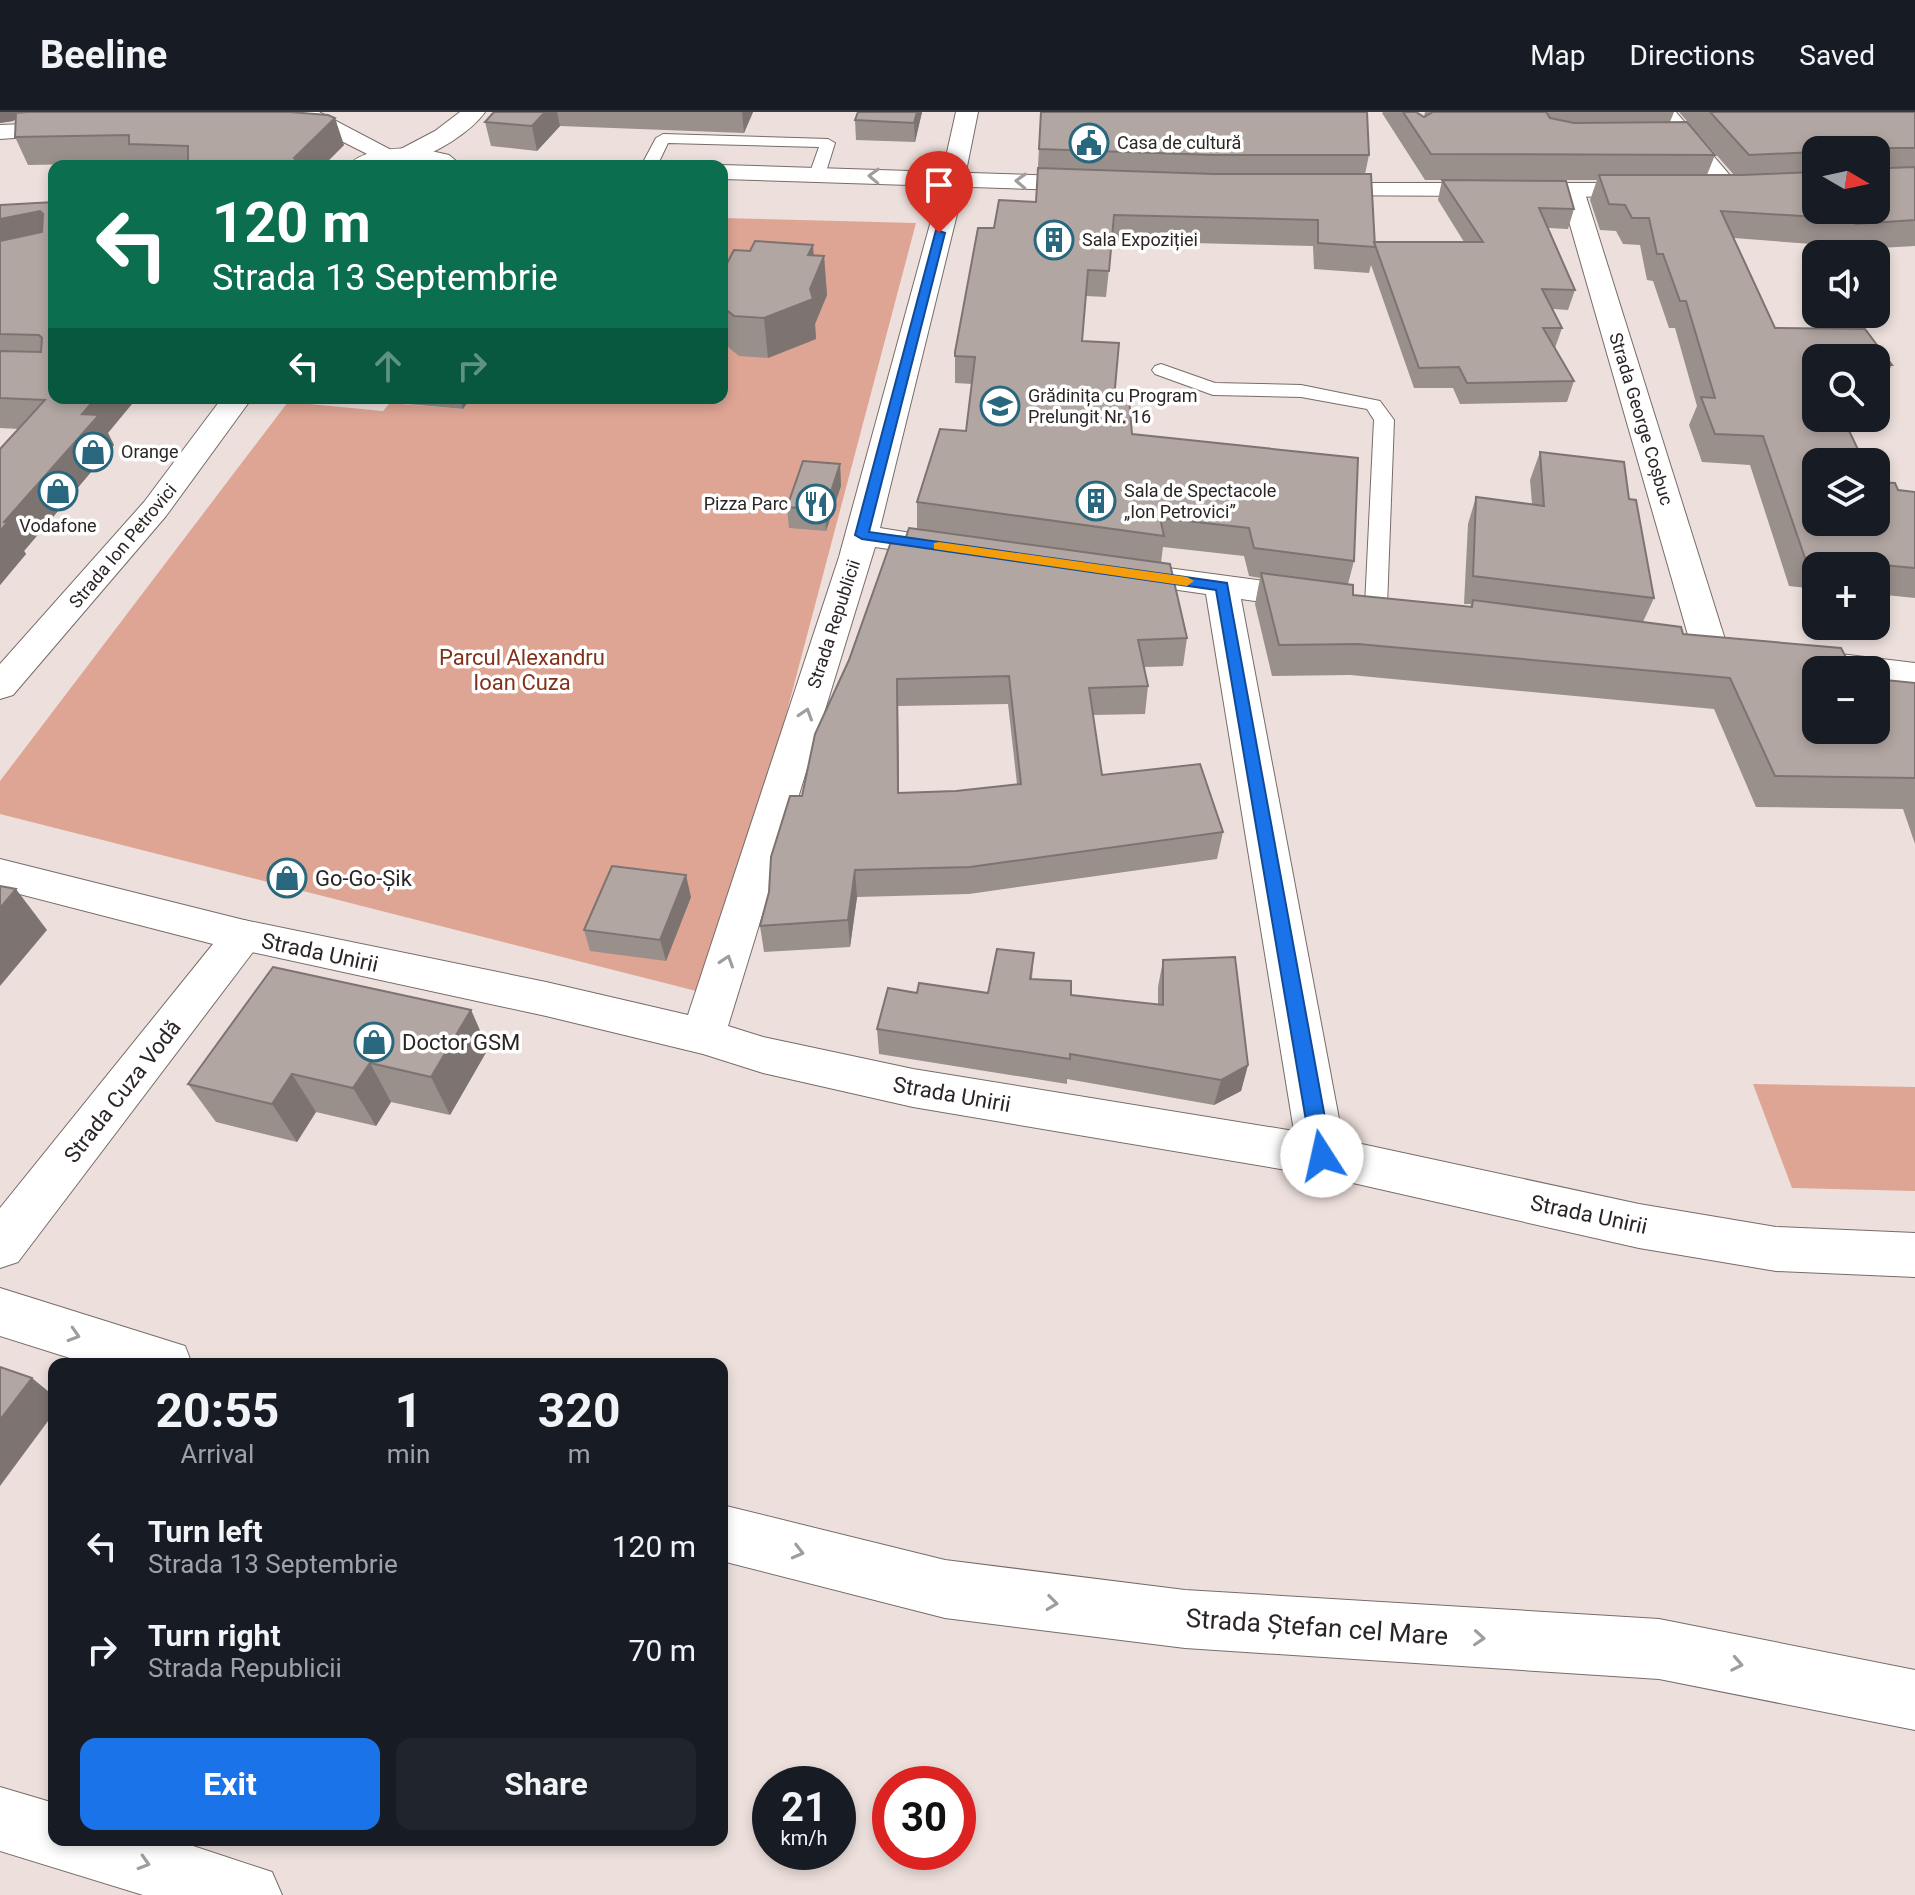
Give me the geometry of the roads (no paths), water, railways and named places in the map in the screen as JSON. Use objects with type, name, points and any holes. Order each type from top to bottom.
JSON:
[{"type":"street","points":[[302,112],[396,156],[422,160]]},
{"type":"street","name":"Strada Republicii","points":[[703,1036],[862,535],[939,197],[967,112]]},
{"type":"street","points":[[1664,112],[1679,140],[1730,191]]},
{"type":"street","points":[[382,160],[396,156],[466,120]]},
{"type":"street","points":[[447,160],[446,148],[466,120]]},
{"type":"street","points":[[0,132],[50,130]]},
{"type":"street","points":[[728,172],[817,175],[939,197],[1118,190]]},
{"type":"street","points":[[1289,189],[1759,189]]},
{"type":"street","name":"Strada George Coșbuc","points":[[1572,190],[1722,650],[1915,675]]},
{"type":"street","name":"Strada Ion Petrovici","points":[[0,687],[155,509],[233,404]]},
{"type":"street","points":[[862,535],[987,553]]},
{"type":"street","points":[[1081,566],[1391,608]]},
{"type":"street","points":[[1222,586],[1322,1156]]},
{"type":"street","name":"Strada Unirii","points":[[0,874],[244,936],[703,1036],[763,1055],[913,1088],[1322,1156],[1639,1226],[1776,1249],[1915,1255]]},
{"type":"street","name":"Strada Cuza Vodă","points":[[0,1246],[244,936]]},
{"type":"street","points":[[0,1312],[147,1358]]},
{"type":"street","name":"Strada Ștefan cel Mare","points":[[728,1535],[945,1589],[1185,1619],[1659,1649],[1915,1700]]},
{"type":"street","points":[[0,1819],[48,1833]]},
{"type":"street","points":[[89,1846],[249,1895]]},
{"type":"lane","points":[[652,160],[663,138],[828,143],[817,175]]},
{"type":"lane","points":[[1161,370],[1213,389],[1301,391],[1373,405],[1384,420],[1391,608]]},
{"type":"place","name":"Casa de cultură","points":[[1089,143]]},
{"type":"place","name":"Sala Expoziției","points":[[1054,240]]},
{"type":"place","name":"Grădinița cu Program Prelungit Nr. 16","points":[[1000,406]]},
{"type":"place","name":"Orange","points":[[93,452]]},
{"type":"place","name":"Vodafone","points":[[58,491]]},
{"type":"place","name":"Sala de Spectacole „Ion Petrovici”","points":[[1096,501]]},
{"type":"place","name":"Pizza Parc","points":[[816,504]]},
{"type":"place","name":"Go-Go-Șik","points":[[287,878]]},
{"type":"place","name":"Doctor GSM","points":[[374,1042]]},
{"type":"park label","name":"Parcul Alexandru Ioan Cuza","points":[[522,670]]}]
